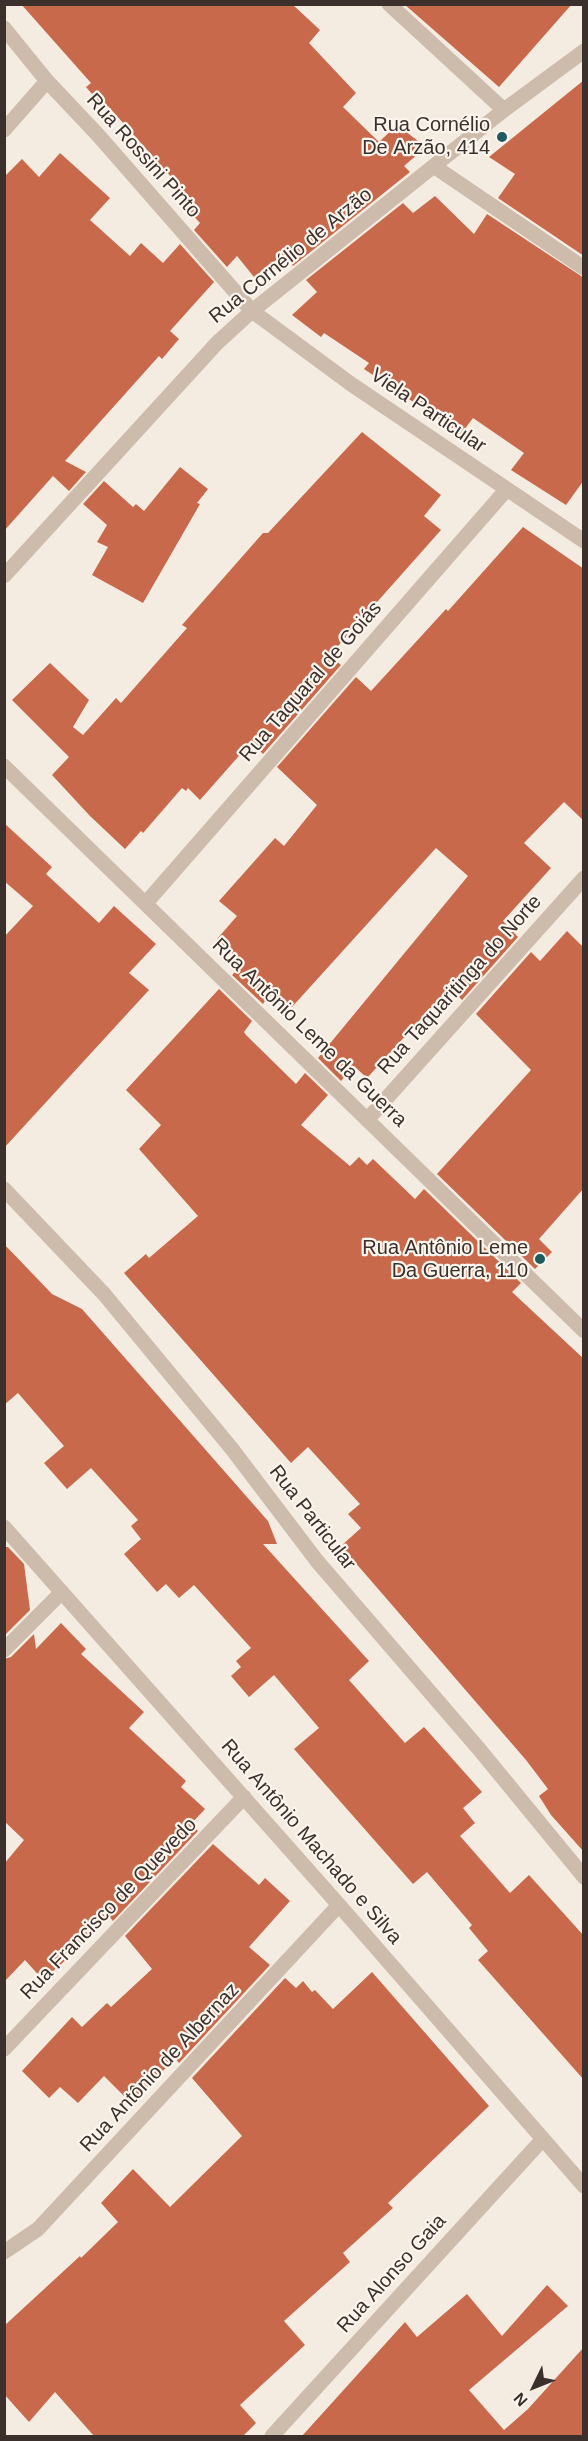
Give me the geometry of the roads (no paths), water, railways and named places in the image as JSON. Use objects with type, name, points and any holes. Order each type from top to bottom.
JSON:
[{"type":"street","points":[[389,4],[504,110]]},
{"type":"street","name":"Rua Rossini Pinto","points":[[4,28],[48,81],[252,311]]},
{"type":"street","name":"Rua Cornélio de Arzão","points":[[4,576],[217,343],[252,311],[504,110],[583,53]]},
{"type":"street","points":[[4,130],[48,81]]},
{"type":"street","points":[[435,167],[584,268]]},
{"type":"street","name":"Viela Particular","points":[[252,311],[351,384],[584,541]]},
{"type":"street","name":"Rua Taquaral de Goiás","points":[[146,903],[507,489]]},
{"type":"street","name":"Rua Antônio Leme da Guerra","points":[[4,766],[584,1331]]},
{"type":"street","name":"Rua Taquaritinga do Norte","points":[[367,1120],[584,878]]},
{"type":"street","name":"Rua Particular","points":[[4,1189],[104,1294],[232,1449],[317,1562],[479,1749],[584,1877]]},
{"type":"street","name":"Rua Antônio Machado e Silva","points":[[4,1527],[584,2186]]},
{"type":"street","points":[[4,1650],[62,1592]]},
{"type":"street","name":"Rua Francisco de Quevedo","points":[[4,2049],[244,1797]]},
{"type":"street","name":"Rua Antônio de Albernaz","points":[[4,2252],[38,2229],[339,1905]]},
{"type":"street","name":"Rua Alonso Gaia","points":[[272,2436],[543,2140]]},
{"type":"place","name":"Rua Cornélio De Arzão, 414","points":[[502,137]]},
{"type":"place","name":"Rua Antônio Leme Da Guerra, 110","points":[[540,1259]]}]
